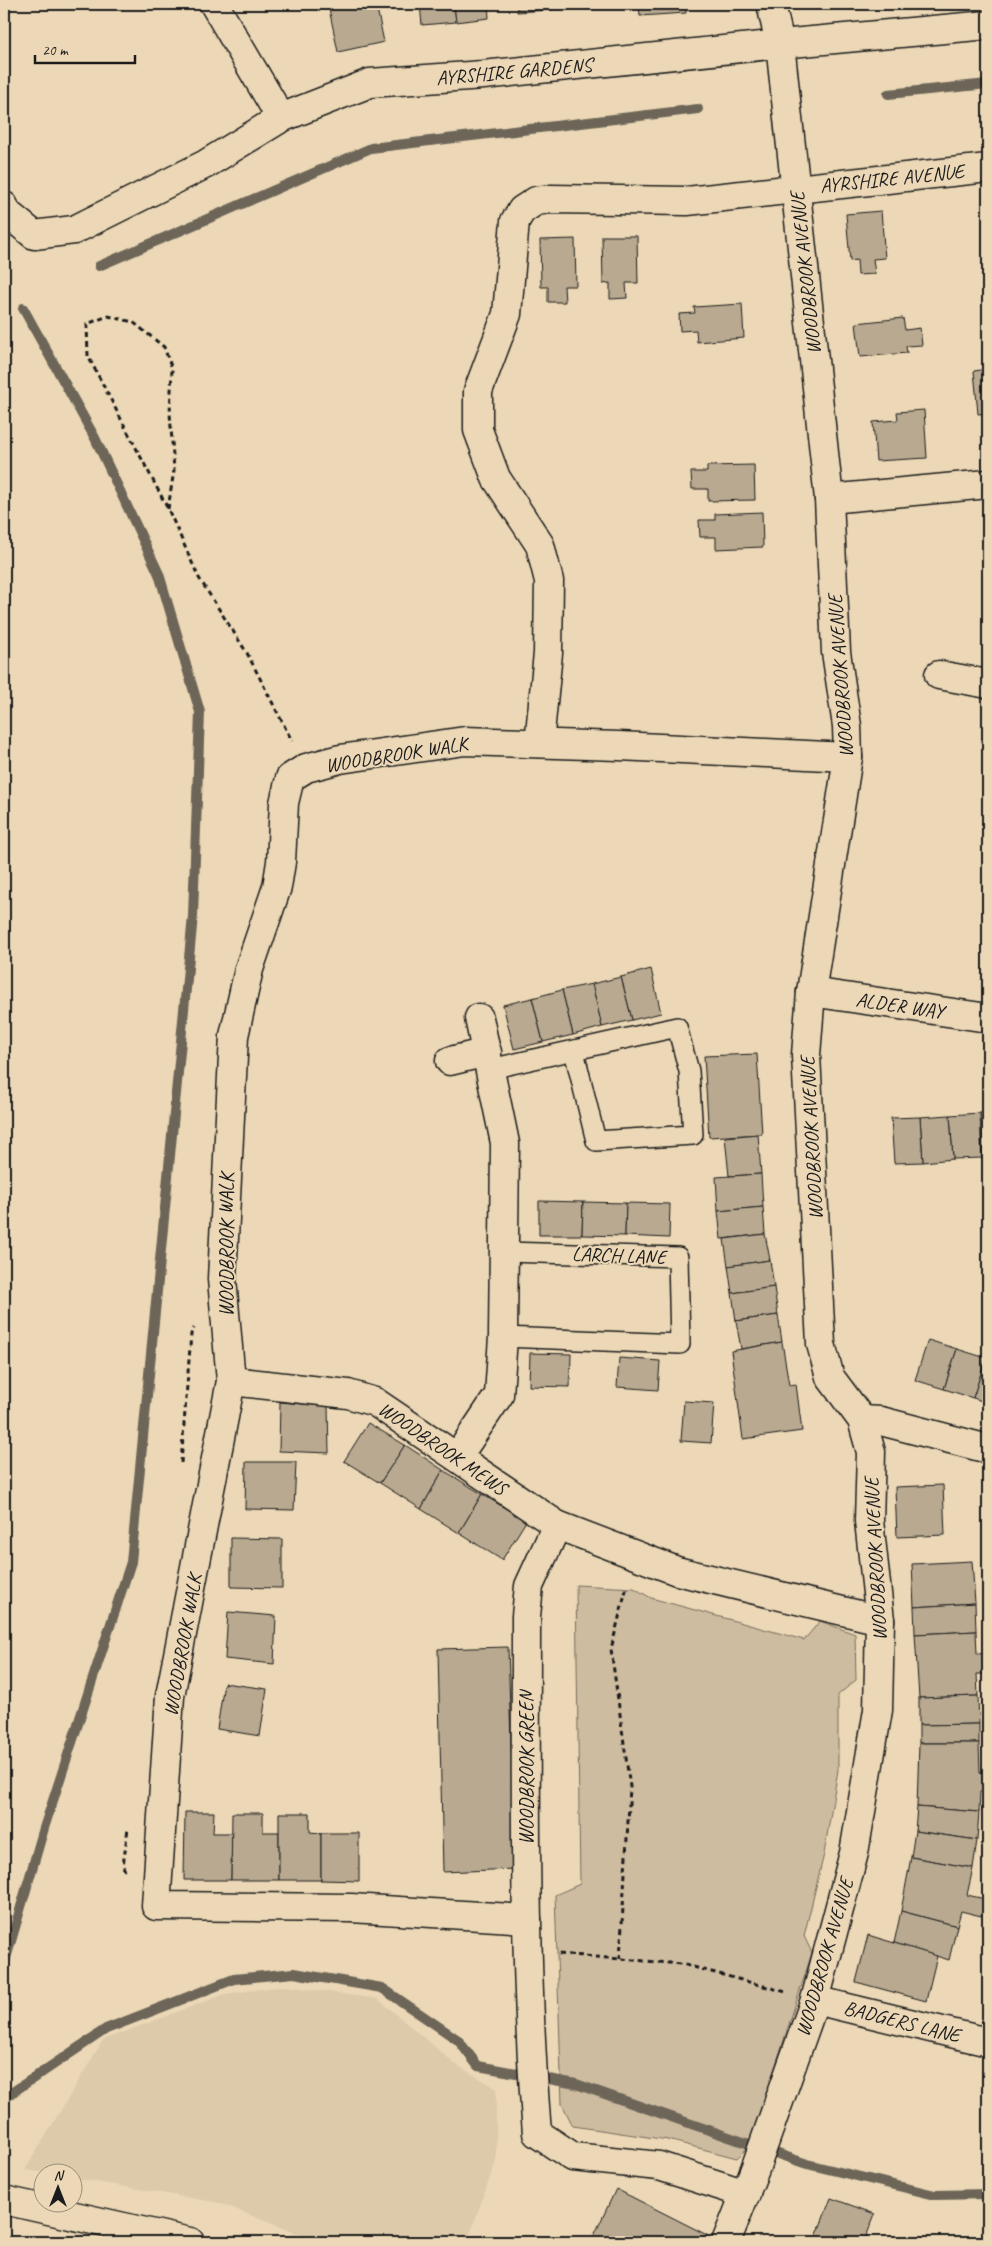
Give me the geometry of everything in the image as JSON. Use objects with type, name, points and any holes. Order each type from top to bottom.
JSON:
[{"type":"street","points":[[214,4],[280,118]]},
{"type":"street","name":"WOODBROOK AVENUE","points":[[726,2242],[746,2194],[815,2000],[854,1853],[877,1720],[880,1620],[869,1522],[871,1452],[862,1420],[830,1377],[822,1344],[806,1055],[811,992],[848,757],[847,726],[836,652],[829,498],[780,44],[771,4]]},
{"type":"street","name":"AYRSHIRE GARDENS","points":[[4,206],[7,213],[34,235],[74,230],[206,164],[280,118],[370,83],[483,75],[780,44],[988,25]]},
{"type":"street","name":"AYRSHIRE AVENUE","points":[[540,743],[548,653],[549,580],[540,545],[496,478],[478,430],[478,391],[507,314],[515,221],[522,210],[536,201],[551,199],[687,201],[988,168]]},
{"type":"street","points":[[829,498],[988,484]]},
{"type":"street","points":[[939,675],[988,684]]},
{"type":"street","name":"WOODBROOK WALK","points":[[527,1919],[351,1908],[156,1906],[170,1696],[231,1381],[222,1279],[234,1036],[249,969],[277,887],[282,862],[284,802],[290,778],[306,768],[340,759],[466,741],[848,757]]},
{"type":"street","name":"ALDER WAY","points":[[811,992],[988,1018]]},
{"type":"street","points":[[458,1456],[499,1396],[503,1337],[505,1143],[480,1018]]},
{"type":"street","points":[[450,1061],[488,1061]]},
{"type":"street","name":"WOODBROOK MEWS","points":[[231,1381],[348,1394],[375,1402],[458,1456],[557,1525]]},
{"type":"street","points":[[862,1420],[881,1421],[988,1449]]},
{"type":"street","points":[[557,1525],[677,1571],[880,1620]]},
{"type":"street","name":"WOODBROOK GREEN","points":[[557,1525],[529,1586],[526,1616],[527,1919],[530,2050],[536,2133],[573,2157],[659,2166],[746,2194]]},
{"type":"street","name":"BADGERS LANE","points":[[815,2000],[988,2042]]},
{"type":"street","points":[[4,2200],[190,2242]]},
{"type":"lane","points":[[488,1061],[574,1051],[677,1027],[689,1071],[693,1135],[596,1140],[574,1051]]},
{"type":"lane","name":"LARCH LANE","points":[[503,1337],[680,1344],[678,1256],[505,1252]]},
{"type":"path","points":[[168,509],[174,470],[170,413],[172,369],[164,347],[133,322],[108,316],[87,324],[88,356],[168,509],[199,578],[247,653],[306,768]]},
{"type":"path","points":[[620,1959],[630,1787],[611,1649],[635,1554]]},
{"type":"path","points":[[528,1952],[682,1964],[815,2000]]},
{"type":"shaded area","points":[[576,1585],[634,1588],[651,1598],[804,1640],[820,1621],[855,1634],[856,1680],[838,1695],[838,1770],[824,1854],[804,1936],[812,1953],[750,2145],[737,2158],[668,2140],[573,2126],[562,2104],[555,1895],[580,1884]]},
{"type":"shaded area","points":[[285,1986],[378,1999],[455,2064],[496,2088],[496,2161],[467,2242],[318,2242],[220,2203],[82,2180],[82,2164],[32,2164],[32,2171],[25,2170],[103,2040],[225,1994]]},
{"type":"building","points":[[328,4],[376,4],[384,42],[338,52]]},
{"type":"building","points":[[420,4],[454,4],[456,22],[422,25]]},
{"type":"building","points":[[454,4],[488,4],[489,18],[456,22]]},
{"type":"building","points":[[517,4],[560,4],[561,9],[517,12]]},
{"type":"building","points":[[639,4],[686,4],[686,13],[640,16]]},
{"type":"building","points":[[881,211],[885,258],[873,259],[875,274],[858,275],[857,260],[850,261],[846,214]]},
{"type":"building","points":[[602,236],[637,236],[638,283],[626,283],[627,298],[610,299],[610,283],[603,284]]},
{"type":"building","points":[[575,239],[576,286],[564,286],[565,302],[548,302],[548,287],[541,287],[540,240]]},
{"type":"building","points":[[742,304],[744,338],[697,342],[696,330],[680,331],[679,314],[695,313],[694,307]]},
{"type":"building","points":[[903,318],[905,330],[920,328],[922,345],[906,346],[907,353],[860,357],[856,323]]},
{"type":"building","points":[[988,369],[988,413],[978,414],[974,371]]},
{"type":"building","points":[[924,410],[927,458],[876,461],[873,422],[898,420],[897,412]]},
{"type":"building","points":[[754,465],[755,500],[708,501],[708,489],[692,489],[691,472],[707,472],[707,466]]},
{"type":"building","points":[[762,512],[763,547],[716,549],[716,537],[700,537],[699,520],[715,520],[715,514]]},
{"type":"building","points":[[651,969],[661,1013],[632,1020],[621,977]]},
{"type":"building","points":[[621,977],[632,1020],[602,1027],[592,984]]},
{"type":"building","points":[[592,984],[602,1027],[573,1035],[562,990]]},
{"type":"building","points":[[562,990],[573,1035],[543,1042],[532,998]]},
{"type":"building","points":[[532,998],[543,1042],[514,1049],[503,1005]]},
{"type":"building","points":[[757,1054],[762,1134],[709,1137],[704,1056]]},
{"type":"building","points":[[988,1112],[988,1157],[982,1158],[980,1113]]},
{"type":"building","points":[[980,1113],[982,1158],[953,1159],[950,1115]]},
{"type":"building","points":[[950,1115],[953,1159],[923,1162],[920,1117]]},
{"type":"building","points":[[920,1117],[923,1162],[894,1163],[891,1118]]},
{"type":"building","points":[[758,1134],[761,1174],[729,1176],[725,1137]]},
{"type":"building","points":[[761,1174],[763,1207],[718,1211],[716,1177]]},
{"type":"building","points":[[539,1201],[583,1202],[582,1235],[539,1235]]},
{"type":"building","points":[[583,1202],[626,1203],[625,1236],[582,1235]]},
{"type":"building","points":[[626,1203],[670,1204],[669,1238],[625,1236]]},
{"type":"building","points":[[763,1207],[765,1234],[721,1239],[718,1211]]},
{"type":"building","points":[[765,1234],[770,1260],[728,1266],[724,1239]]},
{"type":"building","points":[[770,1260],[774,1287],[732,1293],[728,1266]]},
{"type":"building","points":[[774,1287],[778,1315],[736,1321],[732,1293]]},
{"type":"building","points":[[778,1315],[782,1342],[741,1349],[736,1321]]},
{"type":"building","points":[[928,1340],[957,1349],[944,1389],[915,1380]]},
{"type":"building","points":[[782,1342],[789,1385],[796,1384],[802,1431],[743,1439],[731,1351]]},
{"type":"building","points":[[957,1349],[986,1358],[973,1398],[944,1389]]},
{"type":"building","points":[[530,1353],[571,1354],[570,1387],[529,1386]]},
{"type":"building","points":[[619,1358],[660,1361],[658,1390],[617,1387]]},
{"type":"building","points":[[986,1358],[988,1359],[988,1403],[973,1398]]},
{"type":"building","points":[[684,1401],[714,1403],[711,1443],[681,1441]]},
{"type":"building","points":[[280,1402],[328,1406],[329,1453],[279,1451]]},
{"type":"building","points":[[368,1423],[405,1445],[380,1483],[344,1461]]},
{"type":"building","points":[[405,1445],[443,1470],[421,1509],[380,1483]]},
{"type":"building","points":[[246,1462],[296,1462],[294,1510],[245,1509]]},
{"type":"building","points":[[443,1470],[482,1494],[459,1533],[421,1509]]},
{"type":"building","points":[[943,1485],[945,1535],[897,1537],[895,1487]]},
{"type":"building","points":[[482,1494],[526,1521],[502,1560],[459,1533]]},
{"type":"building","points":[[231,1538],[282,1539],[282,1588],[231,1587]]},
{"type":"building","points":[[972,1561],[975,1603],[914,1607],[912,1564]]},
{"type":"building","points":[[975,1603],[976,1631],[915,1634],[914,1607]]},
{"type":"building","points":[[228,1612],[276,1616],[274,1664],[225,1659]]},
{"type":"building","points":[[976,1631],[977,1654],[988,1653],[988,1674],[977,1674],[978,1696],[919,1698],[915,1634]]},
{"type":"building","points":[[508,1647],[515,1869],[443,1872],[438,1649]]},
{"type":"building","points":[[224,1683],[267,1689],[260,1736],[217,1729]]},
{"type":"building","points":[[978,1696],[979,1724],[919,1725],[919,1698]]},
{"type":"building","points":[[979,1724],[979,1743],[919,1743],[919,1725]]},
{"type":"building","points":[[919,1743],[979,1743],[980,1773],[988,1773],[988,1792],[980,1792],[979,1812],[917,1807]]},
{"type":"building","points":[[917,1807],[979,1812],[977,1840],[915,1831]]},
{"type":"building","points":[[185,1812],[214,1812],[213,1833],[232,1833],[231,1880],[184,1880]]},
{"type":"building","points":[[232,1813],[263,1813],[263,1832],[279,1832],[279,1880],[231,1880]]},
{"type":"building","points":[[279,1813],[310,1813],[310,1832],[321,1833],[321,1880],[279,1880]]},
{"type":"building","points":[[915,1831],[977,1840],[973,1868],[911,1857]]},
{"type":"building","points":[[321,1833],[359,1833],[359,1881],[321,1880]]},
{"type":"building","points":[[911,1857],[973,1868],[967,1895],[985,1899],[981,1916],[961,1911],[957,1926],[901,1911]]},
{"type":"building","points":[[901,1911],[957,1926],[949,1960],[894,1943]]},
{"type":"building","points":[[868,1935],[937,1956],[926,2001],[856,1982]]},
{"type":"building","points":[[616,2189],[707,2235],[704,2242],[591,2242]]},
{"type":"building","points":[[831,2198],[875,2214],[864,2242],[814,2242]]},
{"type":"waterway","points":[[888,94],[988,84]]},
{"type":"waterway","points":[[99,266],[371,148],[698,109]]},
{"type":"waterway","points":[[4,1965],[44,1828],[131,1562],[193,916],[200,712],[159,574],[95,438],[23,308]]},
{"type":"waterway","points":[[4,2098],[106,2029],[234,1979],[294,1973],[382,1988],[458,2040],[478,2066],[576,2084],[807,2164],[935,2195],[988,2194]]}]
